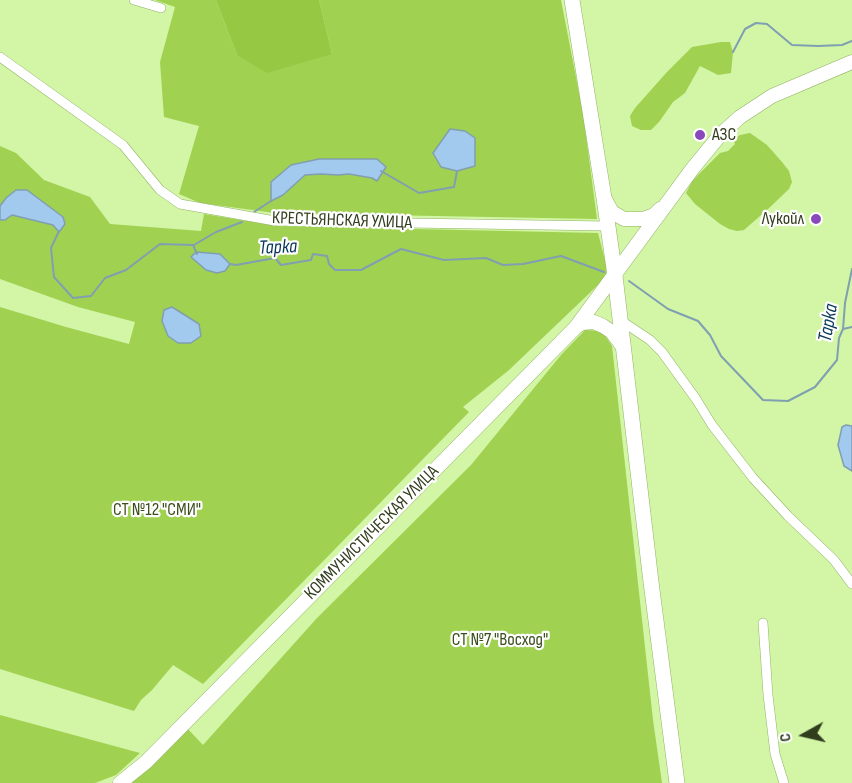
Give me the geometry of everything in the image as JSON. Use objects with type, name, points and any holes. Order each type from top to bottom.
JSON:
[{"type":"main road","points":[[572,0],[604,198],[602,226],[615,276],[677,783]]},
{"type":"main road","points":[[604,198],[612,212],[624,219],[633,220],[654,216],[672,197],[711,145],[740,117],[772,96],[852,62]]},
{"type":"main road","name":"КОММУНИСТИЧЕСКАЯ УЛИЦА","points":[[120,783],[154,754],[576,327],[672,197]]},
{"type":"main road","points":[[576,327],[582,323],[594,322],[612,333],[623,347]]},
{"type":"street","points":[[134,0],[161,8]]},
{"type":"street","name":"КРЕСТЬЯНСКАЯ УЛИЦА","points":[[0,57],[123,145],[160,190],[180,204],[275,221],[602,226]]},
{"type":"street","points":[[620,320],[650,340],[662,352],[712,425],[753,478],[788,516],[834,560],[852,584]]},
{"type":"street","points":[[763,623],[775,754],[784,783]]},
{"type":"green space","points":[[155,0],[216,0],[237,55],[332,54],[319,0],[561,0],[583,113],[597,219],[275,213],[200,203],[179,194],[199,126],[164,117],[160,62],[175,7]],"holes":[[[319,159],[376,159],[386,167],[372,178],[349,174],[304,175],[284,195],[271,201]]]},
{"type":"green space","points":[[216,0],[319,0],[332,54],[267,73],[237,55]]},
{"type":"green space","points":[[730,42],[733,52],[731,73],[718,75],[700,66],[685,93],[673,102],[651,130],[641,130],[632,126],[630,116],[635,108],[692,47]]},
{"type":"green space","points":[[750,133],[767,145],[782,162],[789,171],[792,182],[789,189],[768,209],[744,230],[737,231],[720,224],[695,204],[686,193],[692,181],[720,153],[728,151],[735,144],[733,139]]},
{"type":"green space","name":"СТ №12 \"СМИ\"","points":[[0,146],[16,153],[44,180],[90,197],[110,224],[201,231],[204,214],[277,226],[598,233],[606,264],[606,275],[509,370],[463,407],[469,412],[203,684],[173,665],[134,711],[0,669],[0,307],[129,344],[135,322],[78,307],[0,279],[0,220],[5,220],[12,215],[63,217],[27,190],[6,198],[0,206]]},
{"type":"green space","name":"СТ №7 \"Восход\"","points":[[585,330],[602,331],[612,346],[662,783],[123,783],[185,726],[203,745],[317,618],[471,465],[561,355]]},
{"type":"green space","points":[[0,715],[140,753],[116,775],[95,783],[0,783]]},
{"type":"water","points":[[450,129],[465,131],[475,138],[475,166],[457,171],[441,167],[433,153]]},
{"type":"water","points":[[319,159],[377,159],[386,167],[377,181],[349,174],[305,175],[283,195],[271,201],[271,182],[291,165]]},
{"type":"water","points":[[16,190],[27,190],[63,217],[65,224],[59,232],[53,225],[12,215],[5,220],[0,220],[0,206]]},
{"type":"water","points":[[196,252],[220,254],[230,264],[225,271],[217,273],[206,270],[191,257]]},
{"type":"water","points":[[172,307],[199,324],[201,336],[191,343],[178,343],[168,336],[162,321],[164,310]]},
{"type":"water","points":[[852,426],[852,471],[844,466],[838,445],[842,427]]},
{"type":"waterway","points":[[733,52],[745,29],[756,23],[767,24],[792,45],[842,45],[852,41]]},
{"type":"waterway","points":[[381,171],[419,193],[454,187],[457,171]]},
{"type":"waterway","points":[[254,212],[271,201]]},
{"type":"waterway","points":[[194,245],[216,232],[242,222]]},
{"type":"waterway","name":"Тарка","points":[[59,231],[51,248],[54,277],[73,298],[91,296],[105,278],[126,270],[160,244],[193,245],[197,254]]},
{"type":"waterway","name":"Тарка","points":[[230,264],[275,258],[281,265],[311,260],[313,254],[327,256],[329,264],[335,270],[361,270],[401,249],[444,260],[486,258],[503,265],[523,264],[561,256],[604,272]]},
{"type":"waterway","name":"Тарка","points":[[629,281],[668,309],[698,321],[710,335],[721,356],[763,400],[788,401],[815,387],[837,360],[852,269]]},
{"type":"waterway","points":[[843,329],[852,327]]},
{"type":"place","name":"АЗС","points":[[700,135]]},
{"type":"place","name":"Лукойл","points":[[816,219]]}]
